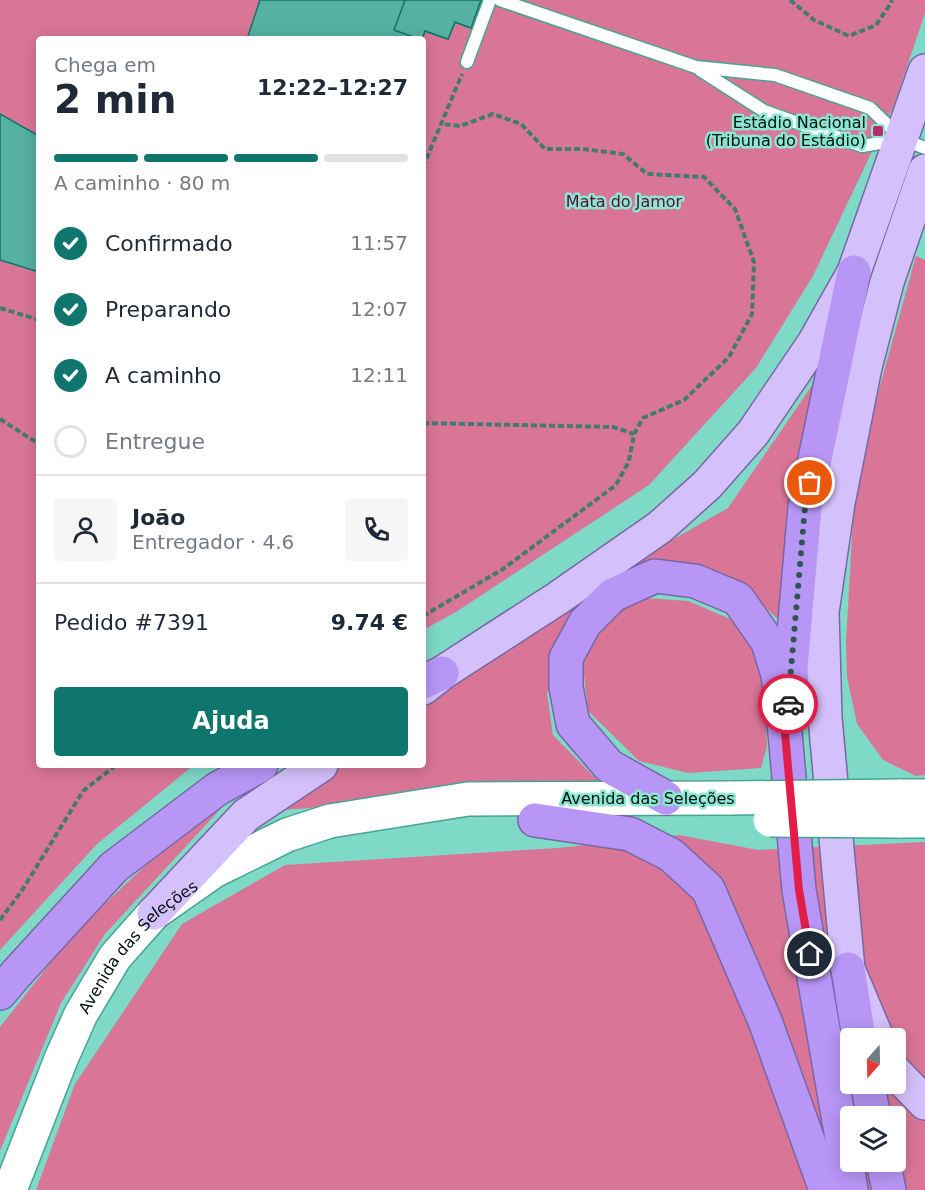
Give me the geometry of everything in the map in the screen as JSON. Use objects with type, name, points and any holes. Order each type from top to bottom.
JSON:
[{"type":"highway","points":[[785,733],[805,507],[854,272]]},
{"type":"highway","points":[[666,798],[609,766],[573,724],[566,687],[566,658],[585,623],[613,595],[655,576],[695,581],[738,599],[768,642],[778,675],[799,890],[851,1190]]},
{"type":"highway","points":[[0,993],[114,867],[217,789],[256,768]]},
{"type":"highway","points":[[535,820],[630,834],[671,855],[708,889],[765,1021],[826,1190]]},
{"type":"highway","points":[[849,969],[858,1028]]},
{"type":"highway","points":[[885,1172],[889,1190]]},
{"type":"main road","points":[[429,681],[558,598],[660,527],[707,485],[759,424],[814,343],[854,272],[913,144],[925,71]]},
{"type":"main road","points":[[873,1028],[849,969],[825,718],[822,612],[838,503],[865,367],[887,282],[925,171]]},
{"type":"main road","points":[[153,913],[246,815],[316,768]]},
{"type":"main road","name":"Avenida das Seleções","points":[[10,1190],[81,1014],[116,957],[153,913],[214,871],[287,835],[330,821],[468,799],[666,798],[732,809]]},
{"type":"main road","name":"Avenida das Seleções","points":[[372,815],[476,820],[535,820],[732,809],[912,808]]},
{"type":"main road","points":[[906,1083],[925,1103]]},
{"type":"lane","points":[[467,63],[490,0]]},
{"type":"lane","points":[[500,0],[696,67],[775,75],[870,108],[913,144]]},
{"type":"lane","points":[[696,67],[764,111],[862,146],[913,144]]},
{"type":"path","points":[[790,0],[814,20],[849,36],[876,25],[892,0]]},
{"type":"path","points":[[426,160],[467,63]]},
{"type":"path","points":[[426,614],[503,569],[616,485],[629,461],[634,434],[644,418],[684,400],[729,357],[752,314],[754,262],[735,209],[704,177],[647,174],[623,154],[584,149],[545,149],[521,124],[493,114],[460,126],[441,124]]},
{"type":"path","points":[[0,308],[36,319]]},
{"type":"path","points":[[0,419],[36,442]]},
{"type":"path","points":[[426,423],[613,427],[634,434]]},
{"type":"path","points":[[0,920],[21,892],[83,791],[112,768]]},
{"type":"green space","name":"Mata do Jamor","points":[[0,0],[925,0],[925,13],[894,105],[813,276],[756,368],[649,485],[456,612],[426,628],[426,36],[36,36],[36,768],[190,768],[97,844],[0,950]]},
{"type":"green space","points":[[916,256],[925,260],[925,775],[916,776],[883,760],[857,724],[847,677],[846,642],[855,484]]},
{"type":"green space","points":[[813,384],[780,621],[742,586],[657,563],[561,636],[547,694],[553,735],[601,784],[285,810],[339,768],[426,768],[426,702],[658,548],[728,508]]},
{"type":"green space","points":[[645,598],[688,601],[742,624],[764,678],[767,746],[761,768],[688,773],[639,761],[588,711],[583,665],[601,621]]},
{"type":"green space","points":[[226,803],[105,934],[61,1003],[0,1151],[0,1027],[74,933],[166,846]]},
{"type":"green space","points":[[679,835],[758,850],[925,842],[925,1190],[36,1190],[75,1084],[182,924],[285,865],[558,848]]},
{"type":"building","points":[[260,0],[481,0],[471,28],[455,22],[448,39],[425,31],[423,36],[248,36]]},
{"type":"building","points":[[405,0],[481,0],[471,28],[455,22],[448,39],[425,31],[423,36],[411,36],[394,30]]},
{"type":"building","points":[[0,114],[36,134],[36,271],[0,260]]},
{"type":"way so far","points":[[788,704],[805,507],[810,483]]},
{"type":"place","name":"Estádio Nacional (Tribuna do Estádio)","points":[[878,131]]},
{"type":"route","points":[[788,704],[785,733],[799,890],[810,954]]}]
